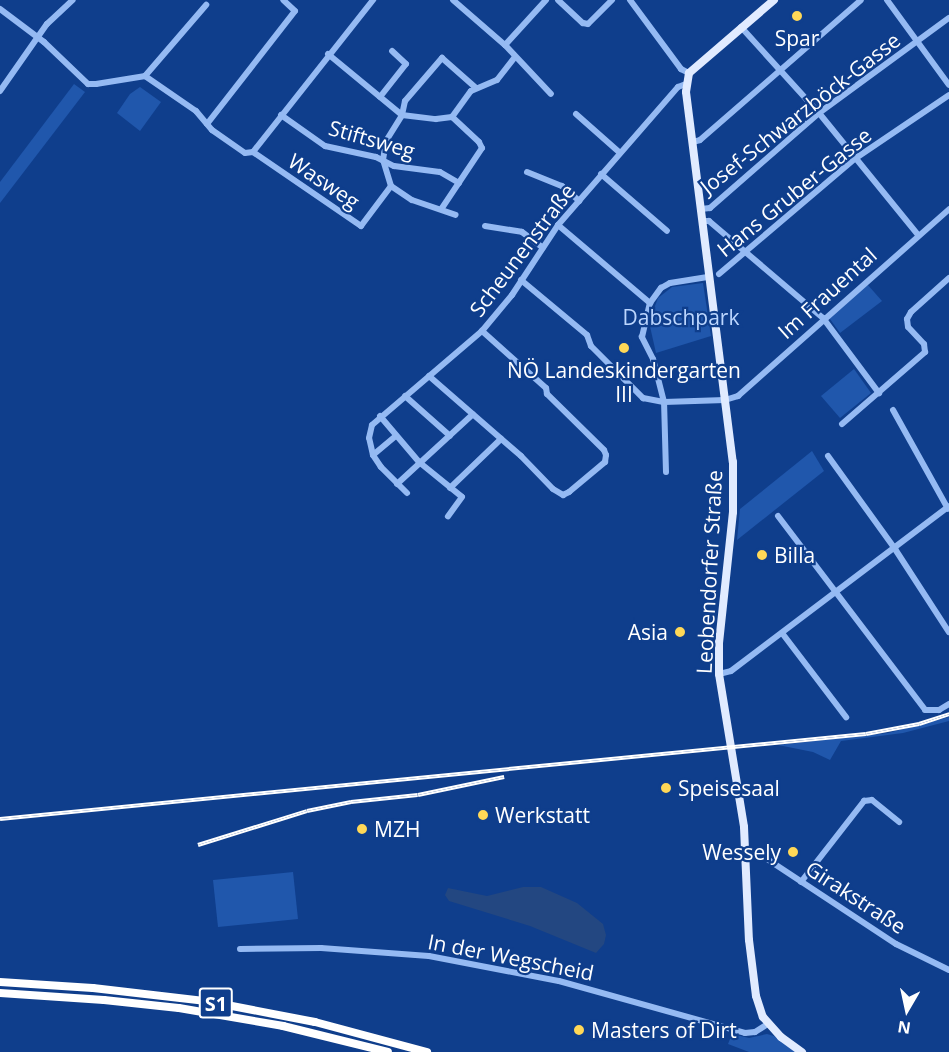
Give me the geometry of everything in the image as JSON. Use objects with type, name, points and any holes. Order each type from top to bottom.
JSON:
[{"type":"highway","name":"S1","points":[[0,982],[103,988],[206,1001],[315,1022],[428,1052]]},
{"type":"highway","name":"S1","points":[[0,993],[104,999],[179,1008],[283,1026],[388,1052]]},
{"type":"main road","points":[[689,73],[770,1]]},
{"type":"main road","name":"Leobendorfer Straße","points":[[689,73],[686,84],[708,277],[733,462],[734,499],[719,643],[719,674],[744,827],[745,902],[756,996],[768,1024]]},
{"type":"main road","points":[[768,1024],[802,1052]]},
{"type":"street","points":[[3,0],[0,7],[88,84],[145,76],[206,5]]},
{"type":"street","points":[[0,91],[54,17],[73,0]]},
{"type":"street","points":[[207,124],[296,11],[283,0]]},
{"type":"street","points":[[145,76],[196,111],[207,124],[245,153],[253,152],[328,54],[373,0]]},
{"type":"street","points":[[453,0],[505,45],[551,94]]},
{"type":"street","points":[[505,45],[546,0]]},
{"type":"street","points":[[558,0],[586,24],[592,22],[612,0]]},
{"type":"street","points":[[630,0],[681,69],[689,73]]},
{"type":"street","points":[[693,142],[700,140],[861,0]]},
{"type":"street","points":[[887,0],[949,85]]},
{"type":"street","name":"Josef-Schwarzböck-Gasse","points":[[701,208],[710,207],[819,113],[949,18]]},
{"type":"street","points":[[741,27],[819,113],[918,235]]},
{"type":"street","points":[[380,97],[406,64],[392,51]]},
{"type":"street","points":[[328,54],[402,115],[436,119],[452,117],[471,91],[497,80],[515,57]]},
{"type":"street","points":[[383,160],[388,137],[402,115],[405,101],[442,58],[476,88]]},
{"type":"street","name":"Scheunenstraße","points":[[373,455],[369,438],[372,425],[482,331],[522,280],[558,225],[678,87],[686,84]]},
{"type":"street","name":"Hans Gruber-Gasse","points":[[719,274],[746,254],[856,158],[949,95]]},
{"type":"street","points":[[576,114],[620,152]]},
{"type":"street","name":"Stiftsweg","points":[[281,115],[322,144],[383,160],[394,166],[440,172],[459,183]]},
{"type":"street","points":[[442,208],[480,153],[481,145],[452,117]]},
{"type":"street","name":"Wasweg","points":[[253,152],[361,225],[391,186],[383,160]]},
{"type":"street","points":[[527,172],[562,186],[579,201]]},
{"type":"street","points":[[601,174],[667,231]]},
{"type":"street","points":[[391,186],[418,203],[442,208],[456,215]]},
{"type":"street","name":"Im Frauental","points":[[725,400],[738,396],[823,318],[949,209]]},
{"type":"street","points":[[703,221],[709,221],[823,318],[879,393]]},
{"type":"street","points":[[558,225],[650,303]]},
{"type":"street","points":[[485,226],[522,232],[543,248]]},
{"type":"street","points":[[666,472],[663,402],[653,359],[642,337],[650,303],[660,289],[670,283],[708,277]]},
{"type":"street","points":[[842,424],[925,352],[924,344],[908,327],[906,319],[949,278]]},
{"type":"street","points":[[522,280],[587,335],[591,346],[638,395],[663,402],[725,400]]},
{"type":"street","points":[[429,376],[474,414],[553,489],[563,495],[604,462],[606,455],[547,394],[546,388],[482,331]]},
{"type":"street","points":[[405,396],[450,436]]},
{"type":"street","points":[[719,674],[731,671],[948,508],[893,410]]},
{"type":"street","points":[[397,484],[474,414]]},
{"type":"street","points":[[380,416],[419,462],[462,497],[448,516]]},
{"type":"street","points":[[396,436],[373,455],[407,493]]},
{"type":"street","points":[[450,488],[501,439]]},
{"type":"street","points":[[828,456],[895,549],[949,632]]},
{"type":"street","points":[[778,516],[925,710],[939,710],[949,704]]},
{"type":"street","points":[[782,633],[846,717]]},
{"type":"street","points":[[801,882],[867,800],[872,800],[899,822]]},
{"type":"street","name":"Girakstraße","points":[[745,852],[764,857],[896,944],[949,970]]},
{"type":"street","name":"In der Wegscheid","points":[[240,949],[321,948],[429,956],[560,981],[745,1033],[755,1032],[768,1024]]},
{"type":"green space","points":[[74,84],[85,92],[0,203],[0,182]]},
{"type":"green space","points":[[140,87],[161,102],[140,131],[117,113],[130,94]]},
{"type":"green space","name":"Dabschpark","points":[[703,283],[711,336],[656,353],[649,322],[658,298],[672,287]]},
{"type":"green space","points":[[867,284],[882,301],[840,333],[830,319],[830,315]]},
{"type":"green space","points":[[854,369],[871,393],[840,418],[821,396]]},
{"type":"green space","points":[[812,451],[824,471],[737,540],[740,509]]},
{"type":"green space","points":[[949,717],[949,721],[903,733],[841,741],[830,760],[813,752],[778,745],[888,733]]},
{"type":"green space","points":[[293,872],[298,919],[218,927],[213,880]]},
{"type":"green space","points":[[732,1034],[749,1038],[767,1034],[774,1036],[796,1052],[749,1052],[728,1044]]},
{"type":"shaded area","points":[[523,887],[541,887],[577,903],[603,924],[606,935],[604,944],[596,953],[530,926],[449,901],[445,895],[448,888],[487,896]]},
{"type":"railway","points":[[0,819],[866,734],[919,724],[949,714]]},
{"type":"railway","points":[[198,845],[307,811],[351,802],[418,795],[504,777]]},
{"type":"place","name":"Spar","points":[[797,16]]},
{"type":"place","name":"NÖ Landeskindergarten III","points":[[624,348]]},
{"type":"place","name":"Billa","points":[[762,555]]},
{"type":"place","name":"Asia","points":[[680,632]]},
{"type":"place","name":"Speisesaal","points":[[666,788]]},
{"type":"place","name":"Werkstatt","points":[[483,815]]},
{"type":"place","name":"MZH","points":[[362,829]]},
{"type":"place","name":"Wessely","points":[[793,852]]},
{"type":"place","name":"Masters of Dirt","points":[[579,1030]]}]
